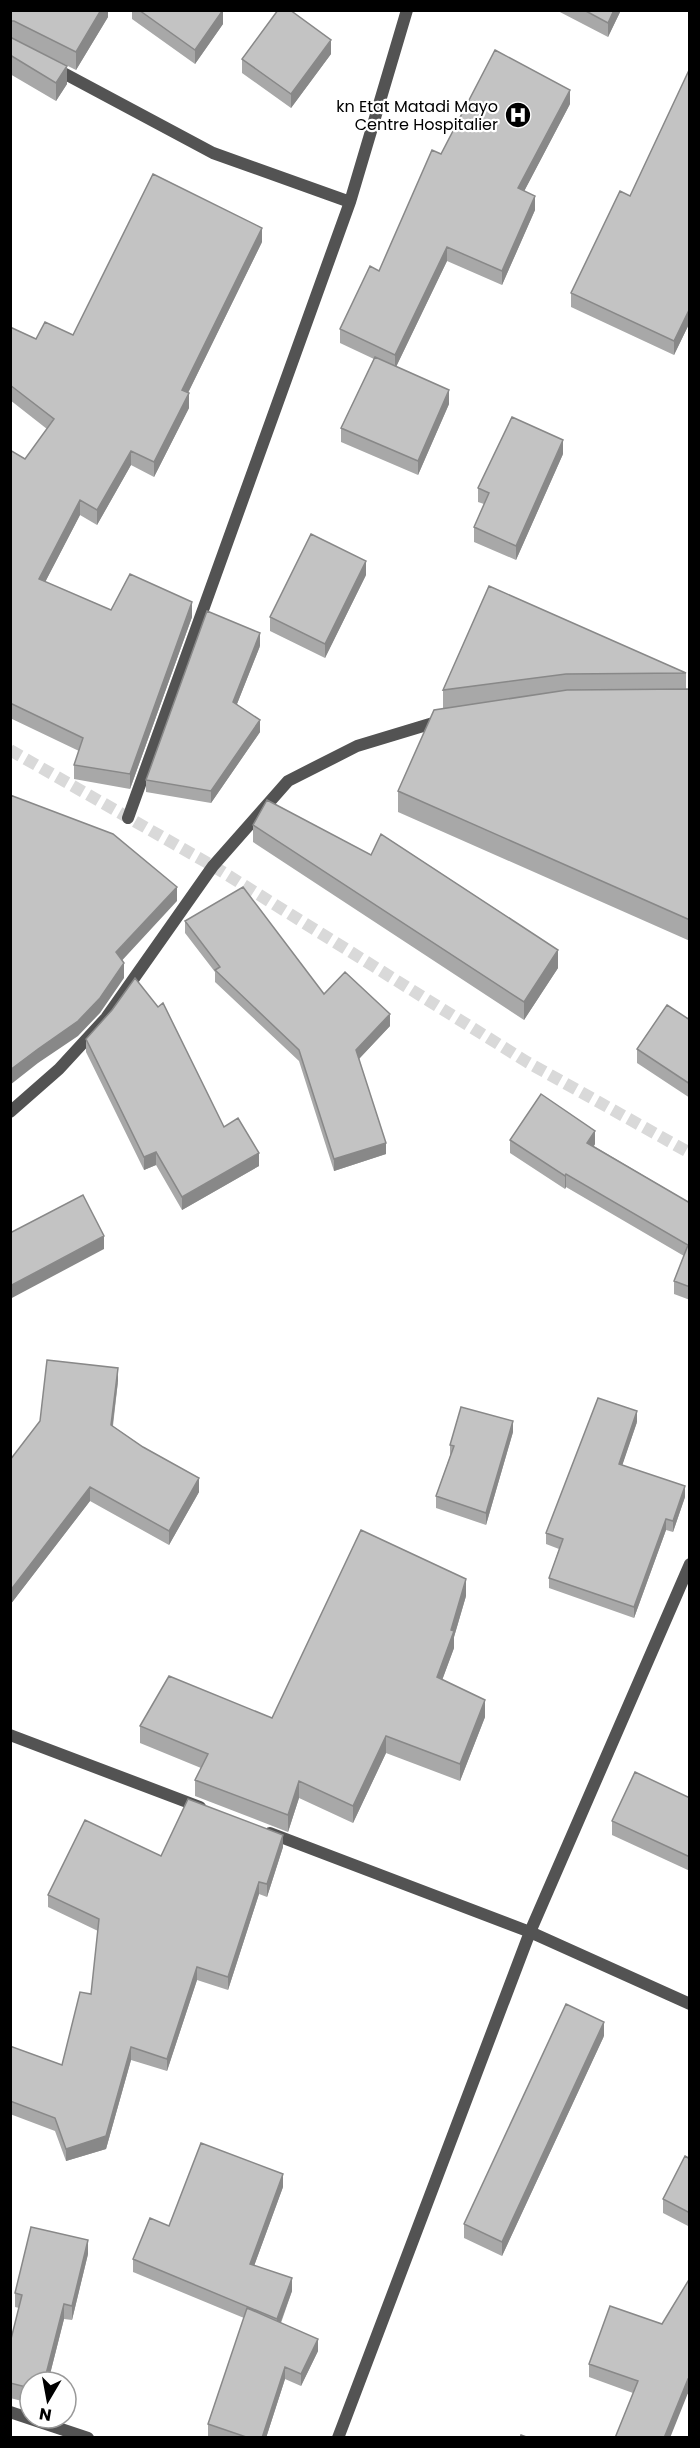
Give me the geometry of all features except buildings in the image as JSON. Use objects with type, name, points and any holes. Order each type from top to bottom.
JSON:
[{"type":"street","points":[[128,818],[350,202],[407,10]]},
{"type":"street","points":[[42,62],[213,153],[350,202]]},
{"type":"street","points":[[10,1112],[59,1069],[105,1018],[213,866],[288,781],[357,746],[452,719]]},
{"type":"street","points":[[338,2438],[530,1932],[690,1564]]},
{"type":"street","points":[[10,1735],[209,1810]]},
{"type":"street","points":[[254,1827],[530,1932],[690,2004]]},
{"type":"street","points":[[10,2412],[88,2438]]},
{"type":"tunnel","points":[[10,750],[213,866],[527,1062],[690,1153]]},
{"type":"place","name":"kn Etat Matadi Mayo Centre Hospitalier","points":[[518,115]]}]
